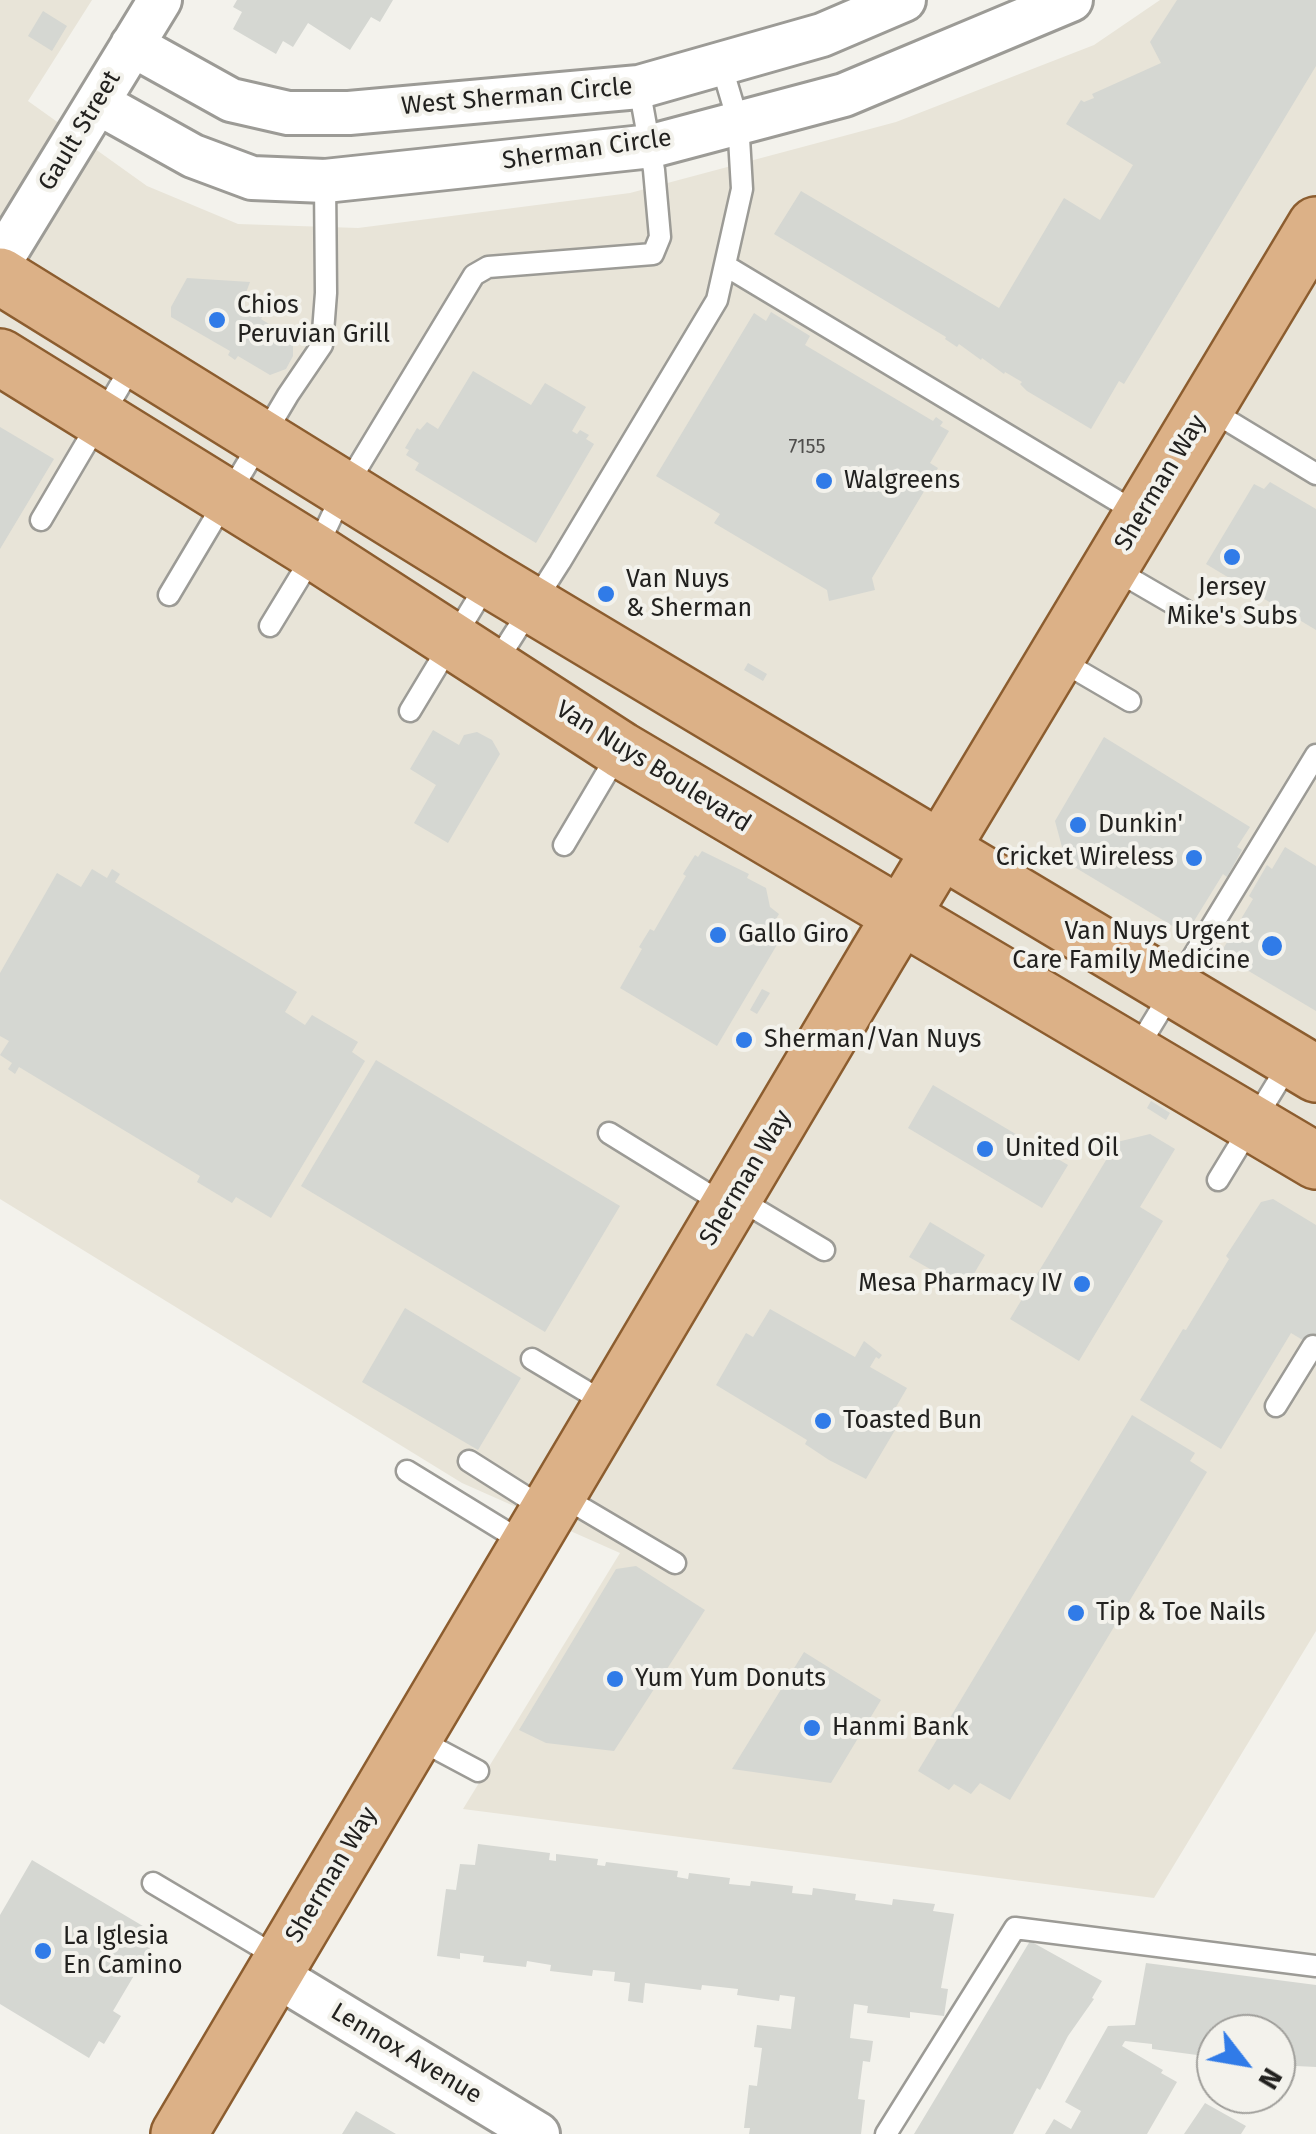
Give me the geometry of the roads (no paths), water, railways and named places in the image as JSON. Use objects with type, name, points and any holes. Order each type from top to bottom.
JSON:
[{"type":"main road","name":"Sherman Way","points":[[179,2134],[1316,225]]},
{"type":"main road","points":[[0,276],[261,440],[1304,1067]]},
{"type":"main road","name":"Van Nuys Boulevard","points":[[0,357],[227,496],[620,750],[1316,1161]]},
{"type":"street","name":"Gault Street","points":[[0,262],[160,0]]},
{"type":"street","name":"West Sherman Circle","points":[[132,45],[231,100],[288,113],[349,113],[639,87],[822,35],[904,0]]},
{"type":"street","name":"Sherman Circle","points":[[98,103],[192,156],[252,178],[325,181],[652,146],[844,95],[1071,0]]},
{"type":"street","name":"Lennox Avenue","points":[[278,1967],[538,2134]]},
{"type":"lane","points":[[410,711],[473,653],[512,591],[717,300],[742,189],[738,121],[722,64]]},
{"type":"lane","points":[[270,626],[315,552],[344,490],[474,275],[488,266],[653,254],[660,237],[652,146],[639,87]]},
{"type":"lane","points":[[168,595],[322,345],[326,294],[325,181]]},
{"type":"lane","points":[[726,266],[1140,516]]},
{"type":"lane","points":[[41,520],[134,362]]},
{"type":"lane","points":[[1206,408],[1316,474]]},
{"type":"lane","points":[[1110,567],[1186,611]]},
{"type":"lane","points":[[473,653],[512,591]]},
{"type":"lane","points":[[1056,658],[1130,700]]},
{"type":"lane","points":[[564,845],[620,750]]},
{"type":"lane","points":[[1134,1055],[1316,755]]},
{"type":"lane","points":[[1218,1180],[1252,1125],[1304,1067]]},
{"type":"lane","points":[[608,1133],[824,1250]]},
{"type":"lane","points":[[1276,1406],[1313,1346]]},
{"type":"lane","points":[[532,1359],[610,1406]]},
{"type":"lane","points":[[469,1461],[545,1517]]},
{"type":"lane","points":[[407,1471],[676,1564]]},
{"type":"lane","points":[[414,1737],[478,1771]]},
{"type":"lane","points":[[154,1883],[278,1967]]},
{"type":"lane","points":[[886,2134],[1015,1928],[1316,1966]]},
{"type":"place","name":"Chios Peruvian Grill","points":[[217,320]]},
{"type":"place","name":"Walgreens","points":[[824,481]]},
{"type":"place","name":"Jersey Mike's Subs","points":[[1232,557]]},
{"type":"place","name":"Van Nuys & Sherman","points":[[606,594]]},
{"type":"place","name":"Dunkin'","points":[[1078,825]]},
{"type":"place","name":"Cricket Wireless","points":[[1194,858]]},
{"type":"place","name":"Gallo Giro","points":[[718,935]]},
{"type":"place","name":"Van Nuys Urgent Care Family Medicine","points":[[1272,946]]},
{"type":"place","name":"Sherman/Van Nuys","points":[[744,1040]]},
{"type":"place","name":"United Oil","points":[[985,1149]]},
{"type":"place","name":"Mesa Pharmacy IV","points":[[1082,1284]]},
{"type":"place","name":"Toasted Bun","points":[[823,1421]]},
{"type":"place","name":"Tip & Toe Nails","points":[[1076,1613]]},
{"type":"place","name":"Yum Yum Donuts","points":[[615,1679]]},
{"type":"place","name":"Hanmi Bank","points":[[812,1728]]},
{"type":"place","name":"La Iglesia En Camino","points":[[43,1951]]}]
